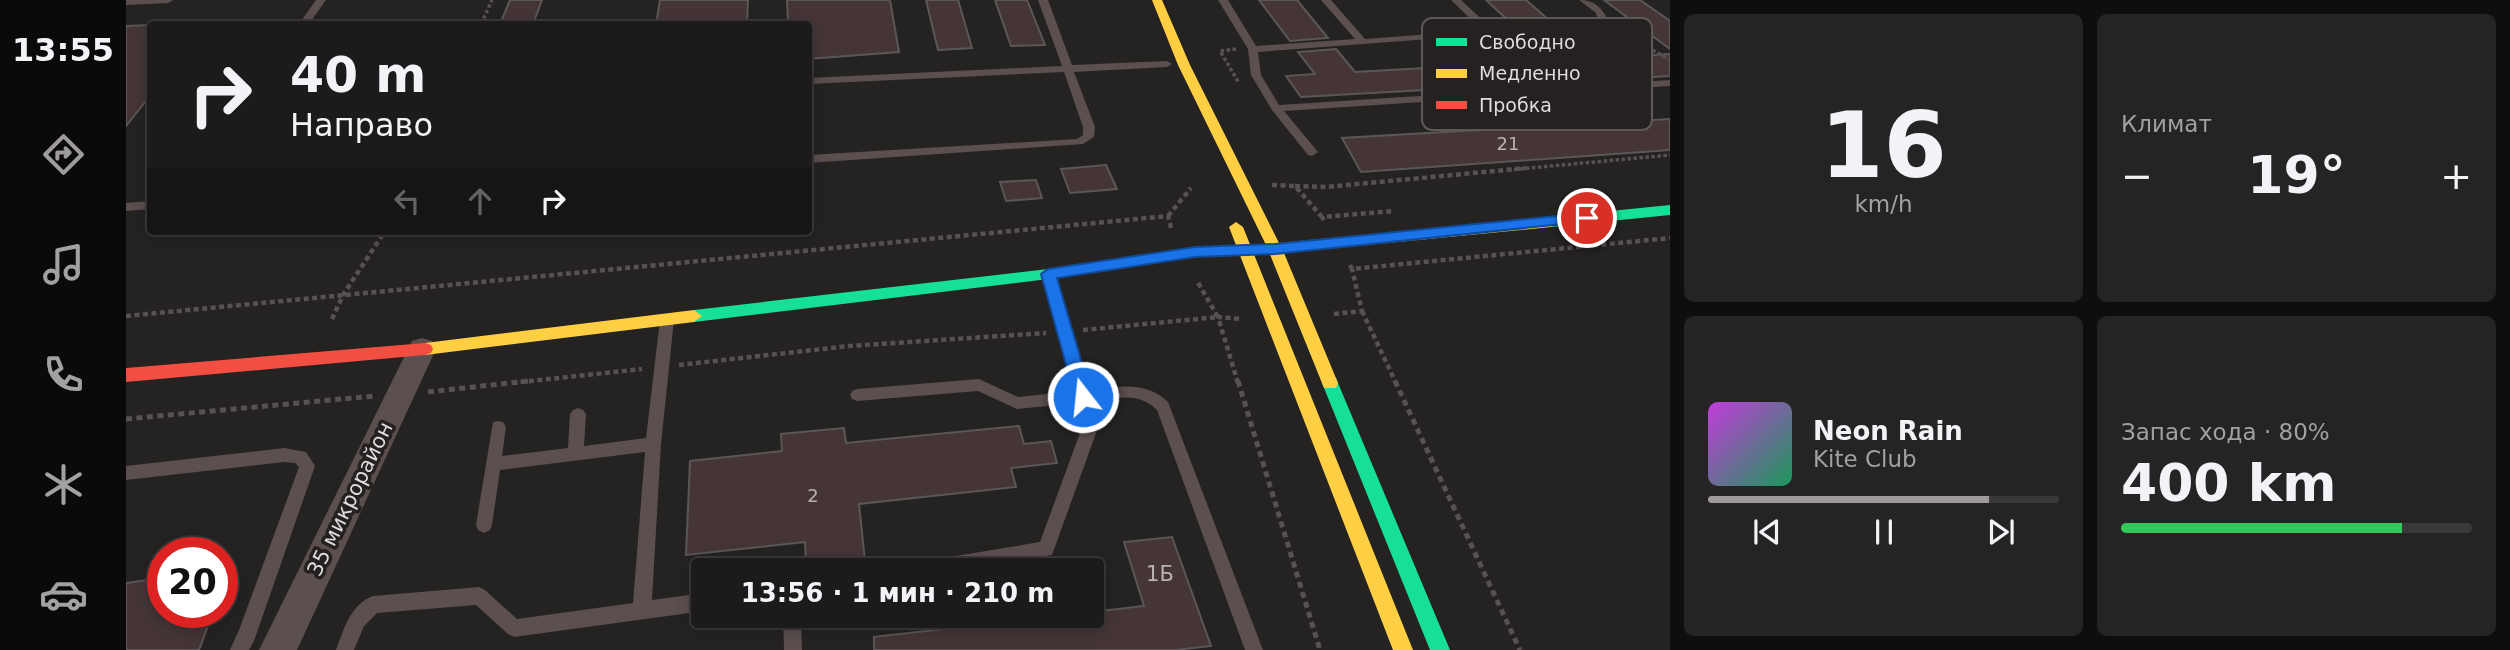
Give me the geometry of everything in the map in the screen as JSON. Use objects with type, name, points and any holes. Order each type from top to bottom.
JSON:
[{"type":"main road","points":[[1139,0],[1177,88]]},
{"type":"main road","points":[[1157,0],[1184,65],[1271,242],[1440,650]]},
{"type":"main road","points":[[126,375],[422,349],[1048,274],[1243,244],[1670,198]]},
{"type":"main road","points":[[1271,242],[1339,242],[1670,210]]},
{"type":"main road","points":[[1229,212],[1403,650]]},
{"type":"street","name":"35 микрорайон","points":[[278,650],[422,349]]},
{"type":"lane","points":[[126,2],[167,0]]},
{"type":"lane","points":[[306,21],[321,0]]},
{"type":"lane","points":[[812,159],[1079,142],[1088,137],[1089,128],[1070,66],[1043,0]]},
{"type":"lane","points":[[1223,0],[1253,49],[1256,75],[1276,108],[1312,152]]},
{"type":"lane","points":[[1326,0],[1362,42]]},
{"type":"lane","points":[[1456,0],[1476,18]]},
{"type":"lane","points":[[1584,0],[1600,12],[1602,18]]},
{"type":"lane","points":[[1253,49],[1422,36]]},
{"type":"lane","points":[[812,80],[1070,66],[1167,64]]},
{"type":"lane","points":[[1652,84],[1670,83]]},
{"type":"lane","points":[[1276,108],[1422,99]]},
{"type":"lane","points":[[126,207],[147,205]]},
{"type":"lane","points":[[992,558],[1046,549],[1092,422],[1048,274]]},
{"type":"lane","points":[[642,609],[653,444],[667,320]]},
{"type":"lane","points":[[857,395],[979,384],[1017,403],[1135,391],[1152,396],[1163,406],[1254,650]]},
{"type":"lane","points":[[576,455],[578,414]]},
{"type":"lane","points":[[484,525],[498,427]]},
{"type":"lane","points":[[494,464],[653,444]]},
{"type":"lane","points":[[126,473],[284,455],[300,457],[307,466],[247,635],[239,650]]},
{"type":"lane","points":[[345,650],[357,620],[373,605],[473,595],[484,599],[514,628],[691,603]]},
{"type":"lane","points":[[792,628],[793,650]]},
{"type":"path","points":[[482,21],[492,0]]},
{"type":"path","points":[[1652,50],[1670,60]]},
{"type":"path","points":[[1264,185],[1326,187],[1670,155]]},
{"type":"path","points":[[1295,186],[1322,217]]},
{"type":"path","points":[[126,316],[1168,216],[1191,188]]},
{"type":"path","points":[[1168,216],[1172,231]]},
{"type":"path","points":[[332,319],[343,295],[382,235]]},
{"type":"path","points":[[1352,269],[1670,237]]},
{"type":"path","points":[[1339,242],[1352,269],[1362,311],[1520,650]]},
{"type":"path","points":[[1197,281],[1218,317],[1320,650]]},
{"type":"path","points":[[1326,315],[1362,311]]},
{"type":"path","points":[[126,419],[294,401],[400,394],[849,346],[1065,332],[1218,317],[1252,319]]},
{"type":"path","points":[[294,401],[298,392]]},
{"type":"building","points":[[510,0],[542,0],[534,21],[501,21]]},
{"type":"building","points":[[660,0],[748,0],[747,21],[656,21]]},
{"type":"building","points":[[787,0],[890,0],[899,52],[812,59],[812,21],[788,21]]},
{"type":"building","points":[[926,0],[958,0],[972,48],[938,50]]},
{"type":"building","points":[[995,0],[1027,0],[1045,45],[1011,46]]},
{"type":"building","points":[[1259,0],[1297,0],[1328,38],[1290,41]]},
{"type":"building","points":[[1486,0],[1526,0],[1547,18],[1506,18]]},
{"type":"building","points":[[1604,0],[1640,0],[1670,21],[1670,49],[1652,36],[1652,18],[1628,18]]},
{"type":"building","points":[[147,25],[147,100],[126,126],[126,26]]},
{"type":"building","points":[[1336,49],[1355,72],[1422,68],[1422,90],[1301,97],[1286,76],[1315,74],[1298,52]]},
{"type":"building","points":[[1670,54],[1670,76],[1652,77],[1652,55]]},
{"type":"building","points":[[1670,119],[1670,150],[1361,172],[1342,138],[1480,130],[1652,130],[1652,120]]},
{"type":"building","points":[[1106,165],[1117,189],[1070,193],[1061,169]]},
{"type":"building","points":[[1036,180],[1042,198],[1006,201],[1000,182]]},
{"type":"building","points":[[1019,426],[1024,444],[1051,441],[1057,463],[1011,468],[1016,487],[859,504],[865,558],[806,558],[805,542],[686,555],[690,461],[782,451],[781,434],[844,428],[846,443]]},
{"type":"building","points":[[1172,537],[1211,646],[1176,650],[874,650],[874,637],[952,628],[1104,628],[1104,611],[1144,606],[1124,542]]},
{"type":"building","points":[[147,580],[147,628],[207,628],[199,650],[126,650],[126,583]]},
{"type":"traffic: fast","points":[[1551,222],[1670,210]]},
{"type":"traffic: fast","points":[[694,316],[1048,274],[1195,252],[1273,249]]},
{"type":"traffic: fast","points":[[1330,383],[1440,650]]},
{"type":"traffic: slow","points":[[1157,0],[1184,65],[1275,249],[1330,383]]},
{"type":"traffic: slow","points":[[1273,249],[1551,222]]},
{"type":"traffic: slow","points":[[1236,227],[1403,650]]},
{"type":"traffic: slow","points":[[425,349],[694,316]]},
{"type":"traffic: jam","points":[[126,375],[425,349]]},
{"type":"route","points":[[1083,397],[1048,274],[1195,252],[1275,249],[1587,218]]}]
